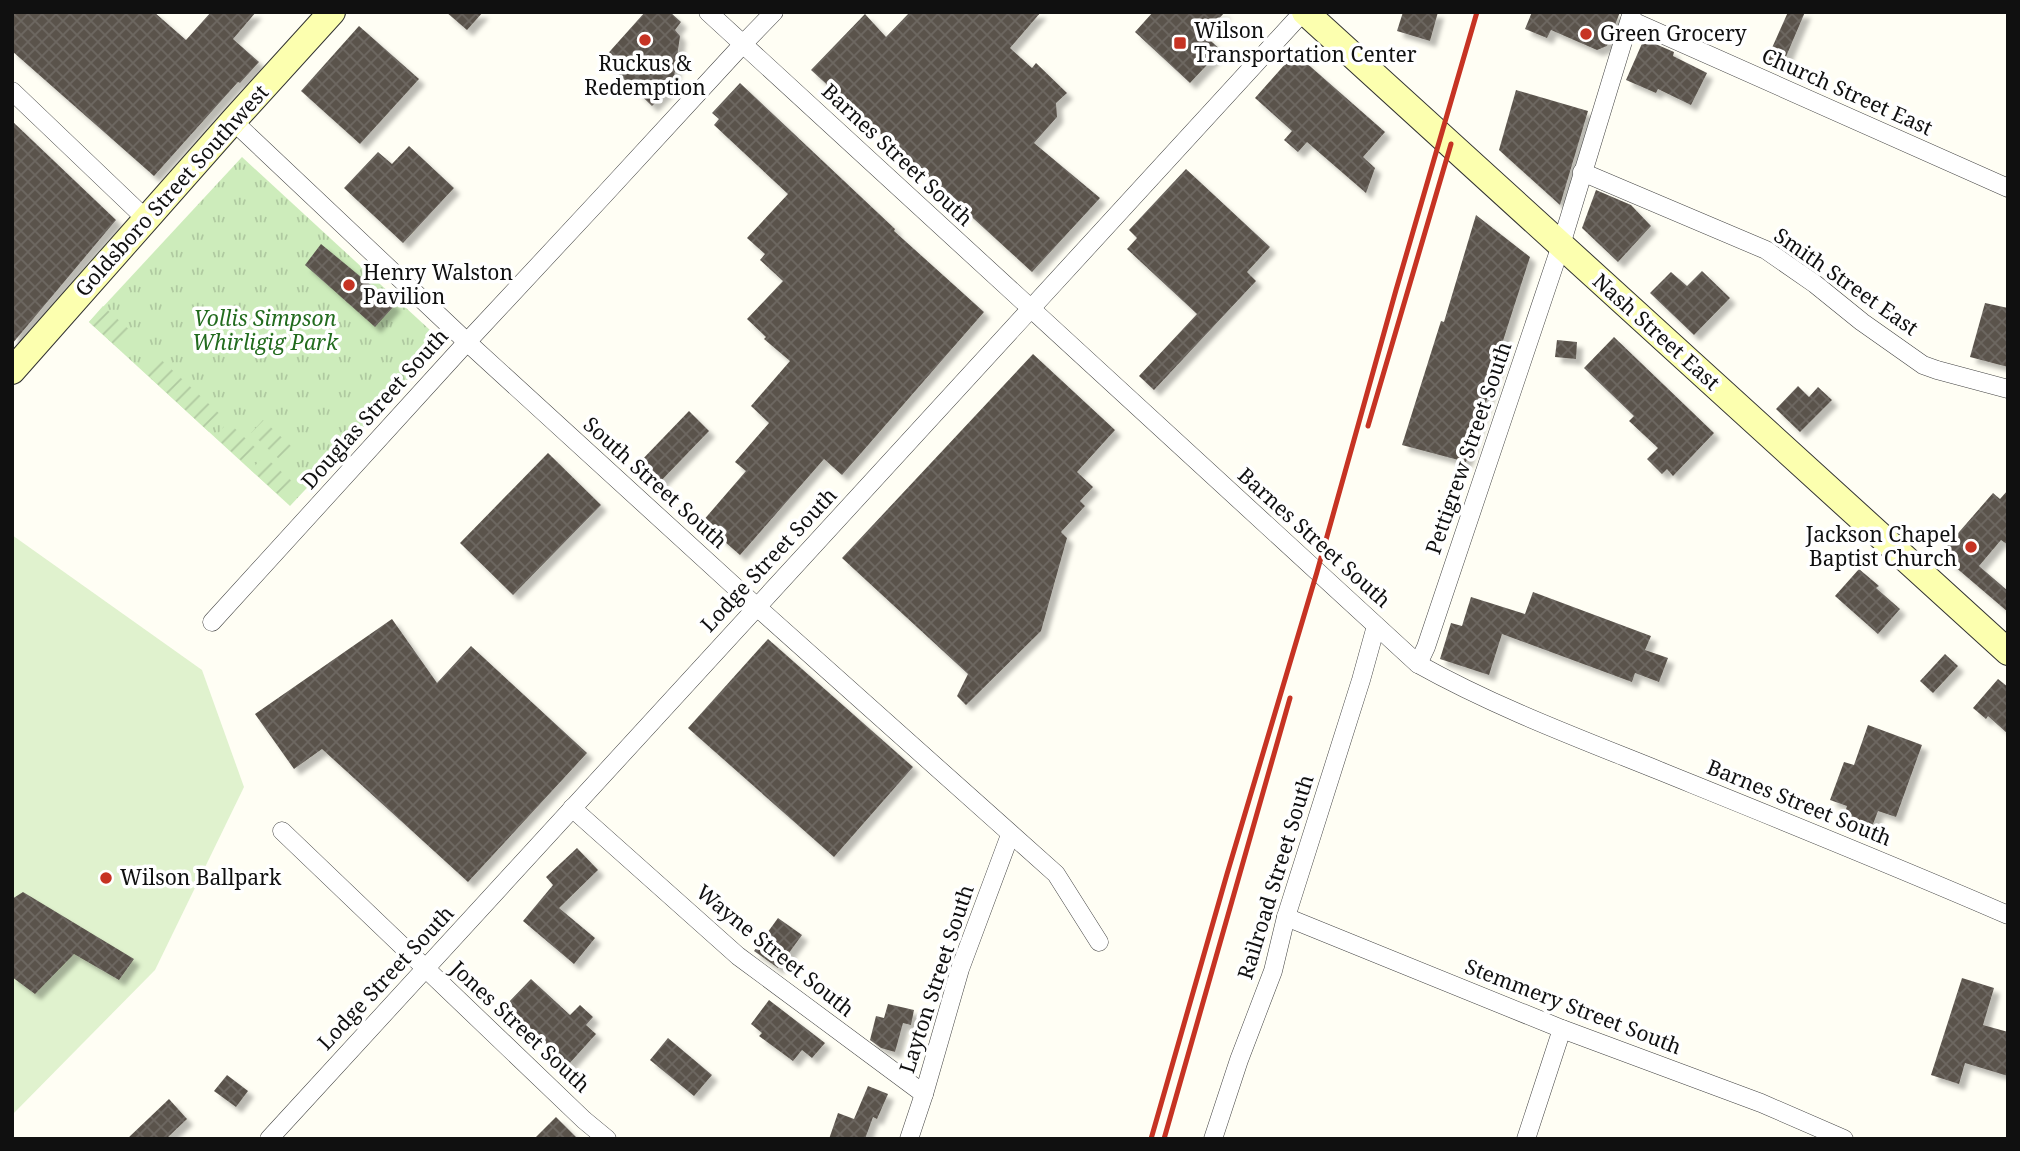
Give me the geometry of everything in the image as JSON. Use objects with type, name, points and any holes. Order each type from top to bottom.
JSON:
[{"type":"main road","name":"Goldsboro Street Southwest","points":[[12,371],[332,12]]},
{"type":"main road","name":"Nash Street East","points":[[1304,12],[2005,648]]},
{"type":"street","name":"Barnes Street South","points":[[708,12],[1418,664],[1514,712],[2008,915]]},
{"type":"street","name":"Douglas Street South","points":[[212,622],[467,342],[774,12]]},
{"type":"street","name":"Lodge Street South","points":[[269,1139],[1304,12]]},
{"type":"street","name":"Pettigrew Street South","points":[[1418,664],[1561,245],[1631,16]]},
{"type":"street","name":"Church Street East","points":[[1631,16],[2008,188]]},
{"type":"street","points":[[12,91],[146,219]]},
{"type":"street","name":"South Street South","points":[[233,121],[467,342],[757,607],[1056,874],[1099,942]]},
{"type":"street","name":"Smith Street East","points":[[1582,172],[1766,250],[1923,365],[2008,388]]},
{"type":"street","name":"Railroad Street South","points":[[1213,1139],[1273,971],[1286,917],[1376,626]]},
{"type":"street","name":"Wayne Street South","points":[[572,808],[738,956],[924,1094]]},
{"type":"street","name":"Jones Street South","points":[[282,831],[607,1139]]},
{"type":"street","name":"Layton Street South","points":[[909,1139],[960,969],[1010,835]]},
{"type":"street","name":"Stemmery Street South","points":[[1286,917],[1562,1029],[1761,1103],[1844,1139]]},
{"type":"street","points":[[1526,1139],[1562,1029]]},
{"type":"green space","name":"Vollis Simpson Whirligig Park","points":[[242,157],[443,342],[290,506],[89,322]]},
{"type":"green space","points":[[103,306],[133,333],[119,349],[89,322]]},
{"type":"green space","points":[[156,355],[223,417],[209,432],[142,370]]},
{"type":"green space","points":[[263,420],[292,447],[280,460],[251,433]]},
{"type":"green space","points":[[228,422],[258,450],[245,464],[215,437]]},
{"type":"green space","points":[[264,456],[294,483],[281,497],[251,470]]},
{"type":"green space","name":"Wilson Ballpark","points":[[12,535],[202,670],[244,787],[155,970],[12,1115]]},
{"type":"building","points":[[12,12],[154,12],[186,40],[211,12],[256,12],[233,39],[259,62],[154,176],[12,51]]},
{"type":"building","points":[[446,12],[483,12],[467,30]]},
{"type":"building","points":[[645,12],[670,12],[681,22],[675,30],[680,36],[674,78],[677,81],[652,106],[603,59]]},
{"type":"building","points":[[910,12],[1041,12],[1010,48],[1032,68],[1036,63],[1067,93],[1056,103],[1057,117],[1034,143],[1100,198],[1032,272],[811,70],[865,14],[886,37]]},
{"type":"building","name":"Wilson Transportation Center","points":[[1153,12],[1225,12],[1204,35],[1221,50],[1190,83],[1135,32]]},
{"type":"building","points":[[1403,12],[1438,12],[1430,41],[1397,31]]},
{"type":"building","name":"Green Grocery","points":[[1532,12],[1620,12],[1607,46],[1597,50],[1551,30],[1547,38],[1525,29]]},
{"type":"building","points":[[1788,12],[1805,12],[1782,66],[1767,59]]},
{"type":"building","points":[[359,26],[419,79],[360,144],[301,91]]},
{"type":"building","points":[[1644,39],[1674,52],[1673,56],[1707,73],[1691,105],[1658,89],[1656,93],[1626,80]]},
{"type":"building","points":[[1295,53],[1385,132],[1363,157],[1375,168],[1366,193],[1307,142],[1298,152],[1284,140],[1292,131],[1255,98]]},
{"type":"building","points":[[740,83],[895,229],[894,231],[984,312],[842,475],[824,459],[740,555],[702,522],[746,471],[735,462],[769,423],[751,406],[790,361],[764,339],[766,337],[747,319],[783,281],[760,260],[765,254],[747,238],[788,194],[714,125],[719,119],[712,113]]},
{"type":"building","points":[[1516,90],[1588,111],[1560,205],[1499,150]]},
{"type":"building","points":[[12,121],[116,220],[12,344]]},
{"type":"building","points":[[409,146],[454,188],[403,243],[344,188],[378,152],[392,164]]},
{"type":"building","points":[[1186,169],[1270,247],[1247,272],[1256,281],[1154,390],[1139,376],[1197,314],[1127,249],[1137,238],[1129,230]]},
{"type":"building","points":[[1596,190],[1631,205],[1651,226],[1618,262],[1582,228]]},
{"type":"building","points":[[1476,215],[1530,257],[1501,347],[1504,348],[1466,462],[1402,445],[1441,321],[1444,322]]},
{"type":"building","name":"Henry Walston Pavilion","points":[[321,244],[395,305],[375,327],[305,265]]},
{"type":"building","points":[[1702,271],[1730,298],[1694,335],[1650,293],[1671,272],[1687,286]]},
{"type":"building","points":[[1985,303],[2008,308],[2008,367],[1970,357]]},
{"type":"building","points":[[1614,337],[1714,433],[1673,476],[1667,469],[1662,474],[1647,459],[1658,448],[1629,421],[1634,416],[1584,368]]},
{"type":"building","points":[[1557,340],[1577,342],[1576,359],[1555,357]]},
{"type":"building","points":[[1033,354],[1115,430],[1077,472],[1093,487],[1080,501],[1085,506],[1061,532],[1067,538],[1041,631],[966,705],[957,696],[968,674],[842,558]]},
{"type":"building","points":[[1798,386],[1809,397],[1818,387],[1832,400],[1800,432],[1776,409]]},
{"type":"building","points":[[689,411],[709,431],[657,485],[637,465]]},
{"type":"building","points":[[548,453],[601,505],[513,595],[460,543]]},
{"type":"building","name":"Jackson Chapel Baptist Church","points":[[2008,490],[2008,545],[2001,540],[1979,566],[2008,591],[2008,612],[1940,554],[1993,493],[2000,499]]},
{"type":"building","points":[[1859,569],[1900,609],[1878,634],[1835,596]]},
{"type":"building","points":[[1533,592],[1651,636],[1645,650],[1668,658],[1659,682],[1635,673],[1632,682],[1502,634],[1489,675],[1440,659],[1451,623],[1462,626],[1471,597],[1525,614]]},
{"type":"building","points":[[392,619],[437,683],[471,646],[587,753],[468,882],[322,749],[294,769],[255,714]]},
{"type":"building","points":[[768,639],[913,767],[834,857],[688,728]]},
{"type":"building","points":[[1945,654],[1958,666],[1933,693],[1920,681]]},
{"type":"building","points":[[1998,679],[2008,687],[2008,734],[1988,716],[1986,719],[1973,708]]},
{"type":"building","points":[[1868,725],[1922,745],[1896,817],[1878,811],[1870,832],[1842,822],[1847,806],[1830,800],[1844,762],[1854,765]]},
{"type":"building","points":[[577,848],[598,870],[559,908],[595,938],[574,964],[523,921],[553,885],[546,877]]},
{"type":"building","points":[[23,892],[134,959],[119,980],[74,954],[35,994],[12,977],[12,899]]},
{"type":"building","points":[[778,918],[802,935],[778,968],[754,951]]},
{"type":"building","points":[[1962,978],[1994,988],[1983,1025],[2008,1032],[2008,1076],[1965,1063],[1959,1084],[1931,1075]]},
{"type":"building","points":[[531,979],[570,1015],[580,1005],[593,1017],[586,1025],[596,1034],[568,1065],[506,1005]]},
{"type":"building","points":[[769,1000],[825,1043],[812,1058],[802,1050],[793,1061],[759,1036],[762,1033],[751,1024]]},
{"type":"building","points":[[888,1004],[914,1010],[911,1025],[903,1023],[895,1052],[881,1048],[870,1040],[876,1016],[884,1018]]},
{"type":"building","points":[[668,1038],[712,1075],[694,1096],[650,1060]]},
{"type":"building","points":[[227,1075],[248,1091],[236,1107],[214,1091]]},
{"type":"building","points":[[868,1086],[888,1094],[877,1119],[873,1117],[865,1139],[829,1139],[838,1113],[854,1119]]},
{"type":"building","points":[[169,1099],[187,1119],[166,1139],[127,1139]]},
{"type":"building","points":[[556,1117],[578,1139],[534,1139]]},
{"type":"railway","points":[[1151,1139],[1477,12]]},
{"type":"railway","points":[[1368,426],[1451,144]]},
{"type":"railway","points":[[1164,1139],[1290,698]]},
{"type":"place","name":"Green Grocery","points":[[1586,34]]},
{"type":"place","name":"Ruckus & Redemption","points":[[645,40]]},
{"type":"place","name":"Wilson Transportation Center","points":[[1180,43]]},
{"type":"place","name":"Henry Walston Pavilion","points":[[349,285]]},
{"type":"place","name":"Jackson Chapel Baptist Church","points":[[1971,547]]},
{"type":"place","name":"Wilson Ballpark","points":[[106,878]]}]
